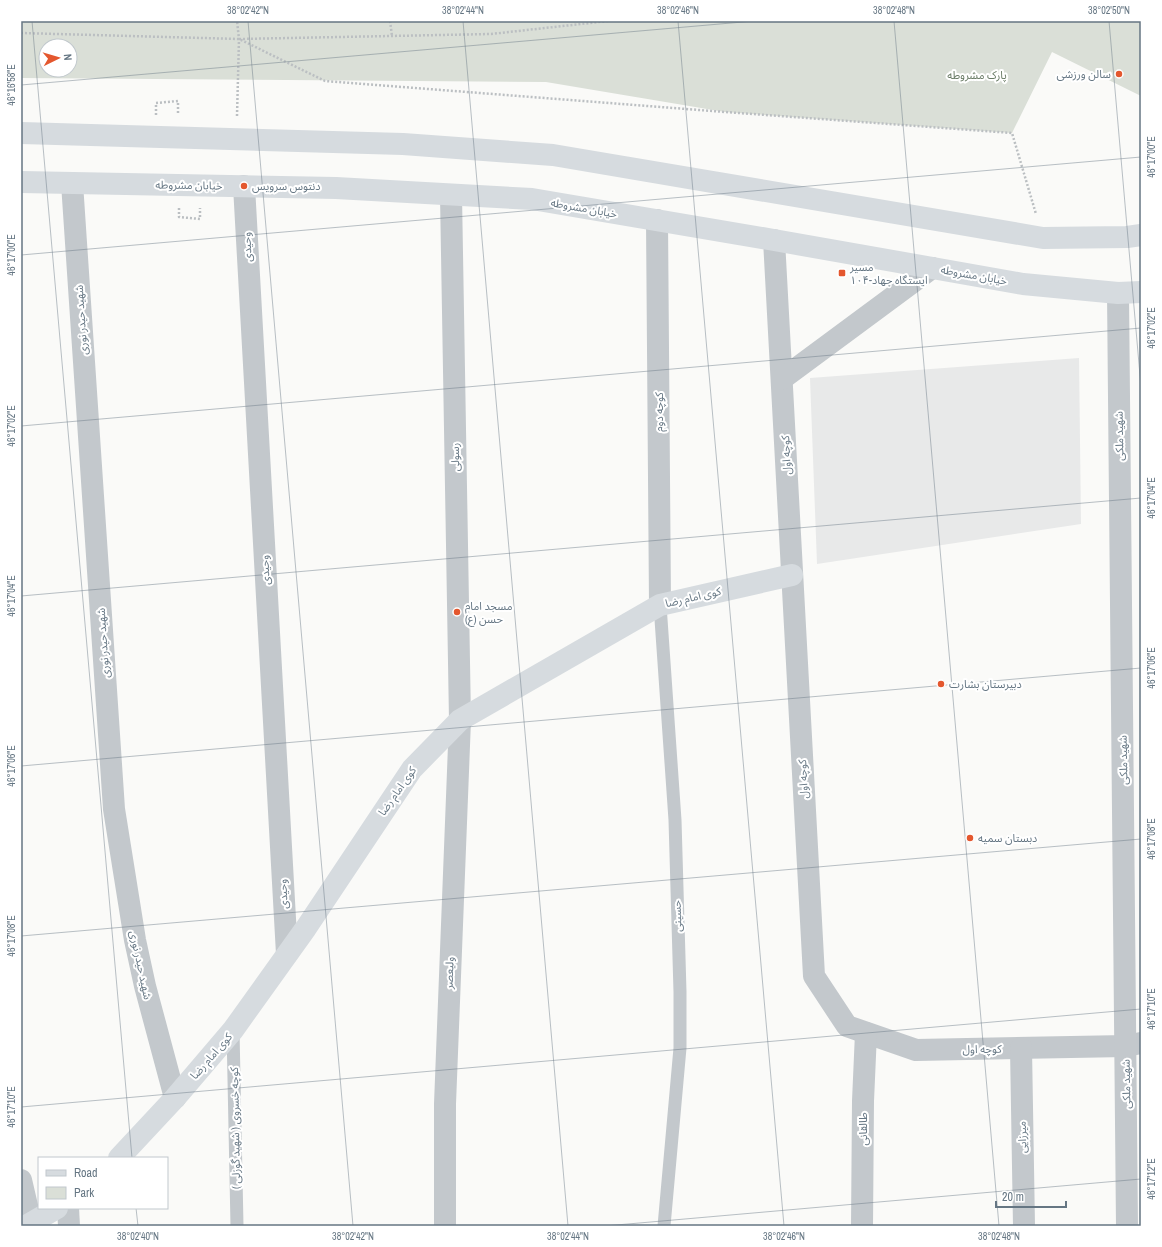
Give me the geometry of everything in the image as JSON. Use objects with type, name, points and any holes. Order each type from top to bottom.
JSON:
[{"type":"main road","points":[[21,133],[403,144],[553,155],[1043,238],[1127,237],[1141,234]]},
{"type":"main road","name":"خیابان مشروطه","points":[[21,182],[336,188],[532,199],[1023,284],[1118,293],[1141,292]]},
{"type":"main road","name":"کوی امام رضا","points":[[119,1157],[126,1152],[175,1098],[233,1030],[287,954],[412,769],[460,720],[660,605],[792,575]]},
{"type":"main road","points":[[28,1224],[55,1209]]},
{"type":"street","name":"شهید حیدر نوری","points":[[72,183],[114,809],[135,940],[145,986],[175,1098]]},
{"type":"street","name":"وحیدی","points":[[244,186],[287,954]]},
{"type":"street","name":"رسولی","points":[[451,195],[460,720]]},
{"type":"street","name":"کوچه دوم","points":[[657,220],[660,605]]},
{"type":"street","name":"کوچه اول","points":[[774,240],[814,976],[847,1026],[916,1050],[1133,1045]]},
{"type":"street","points":[[782,379],[932,268]]},
{"type":"street","name":"شهید ملکی","points":[[1118,293],[1133,1045],[1128,1226]]},
{"type":"street","name":"ولیعصر","points":[[445,1226],[445,1104],[460,720]]},
{"type":"street","name":"طالقانی","points":[[862,1226],[863,1101],[866,1032]]},
{"type":"street","name":"میرزایی","points":[[1021,1048],[1024,1226]]},
{"type":"street","points":[[21,1180],[28,1224]]},
{"type":"street","points":[[68,1209],[69,1226]]},
{"type":"lane","name":"حسینی","points":[[660,605],[675,820],[680,992],[680,1048],[664,1226]]},
{"type":"lane","name":"کوچه خسروی ( شهید گوزلی )","points":[[233,1030],[237,1226]]},
{"type":"path","points":[[237,21],[239,39],[237,139]]},
{"type":"path","points":[[390,21],[392,36]]},
{"type":"path","points":[[21,33],[239,39],[491,34],[608,21]]},
{"type":"path","points":[[239,39],[325,81],[1012,133],[1043,238]]},
{"type":"path","points":[[156,103],[178,101]]},
{"type":"path","points":[[179,217],[200,219]]},
{"type":"shaded area","points":[[1079,358],[1081,524],[817,564],[810,378]]},
{"type":"green space","name":"پارک مشروطه","points":[[21,21],[1141,21],[1141,96],[1052,52],[1012,133],[725,112],[546,82],[21,78]]},
{"type":"place","name":"سالن ورزشی","points":[[1119,74]]},
{"type":"place","name":"دنتوس سرویس","points":[[244,186]]},
{"type":"place","name":"مسیر ۱۰۴-ایستگاه جهاد","points":[[842,273]]},
{"type":"place","name":"مسجد امام حسن (ع)","points":[[457,612]]},
{"type":"place","name":"دبیرستان بشارت","points":[[941,684]]},
{"type":"place","name":"دبستان سمیه","points":[[970,838]]}]
